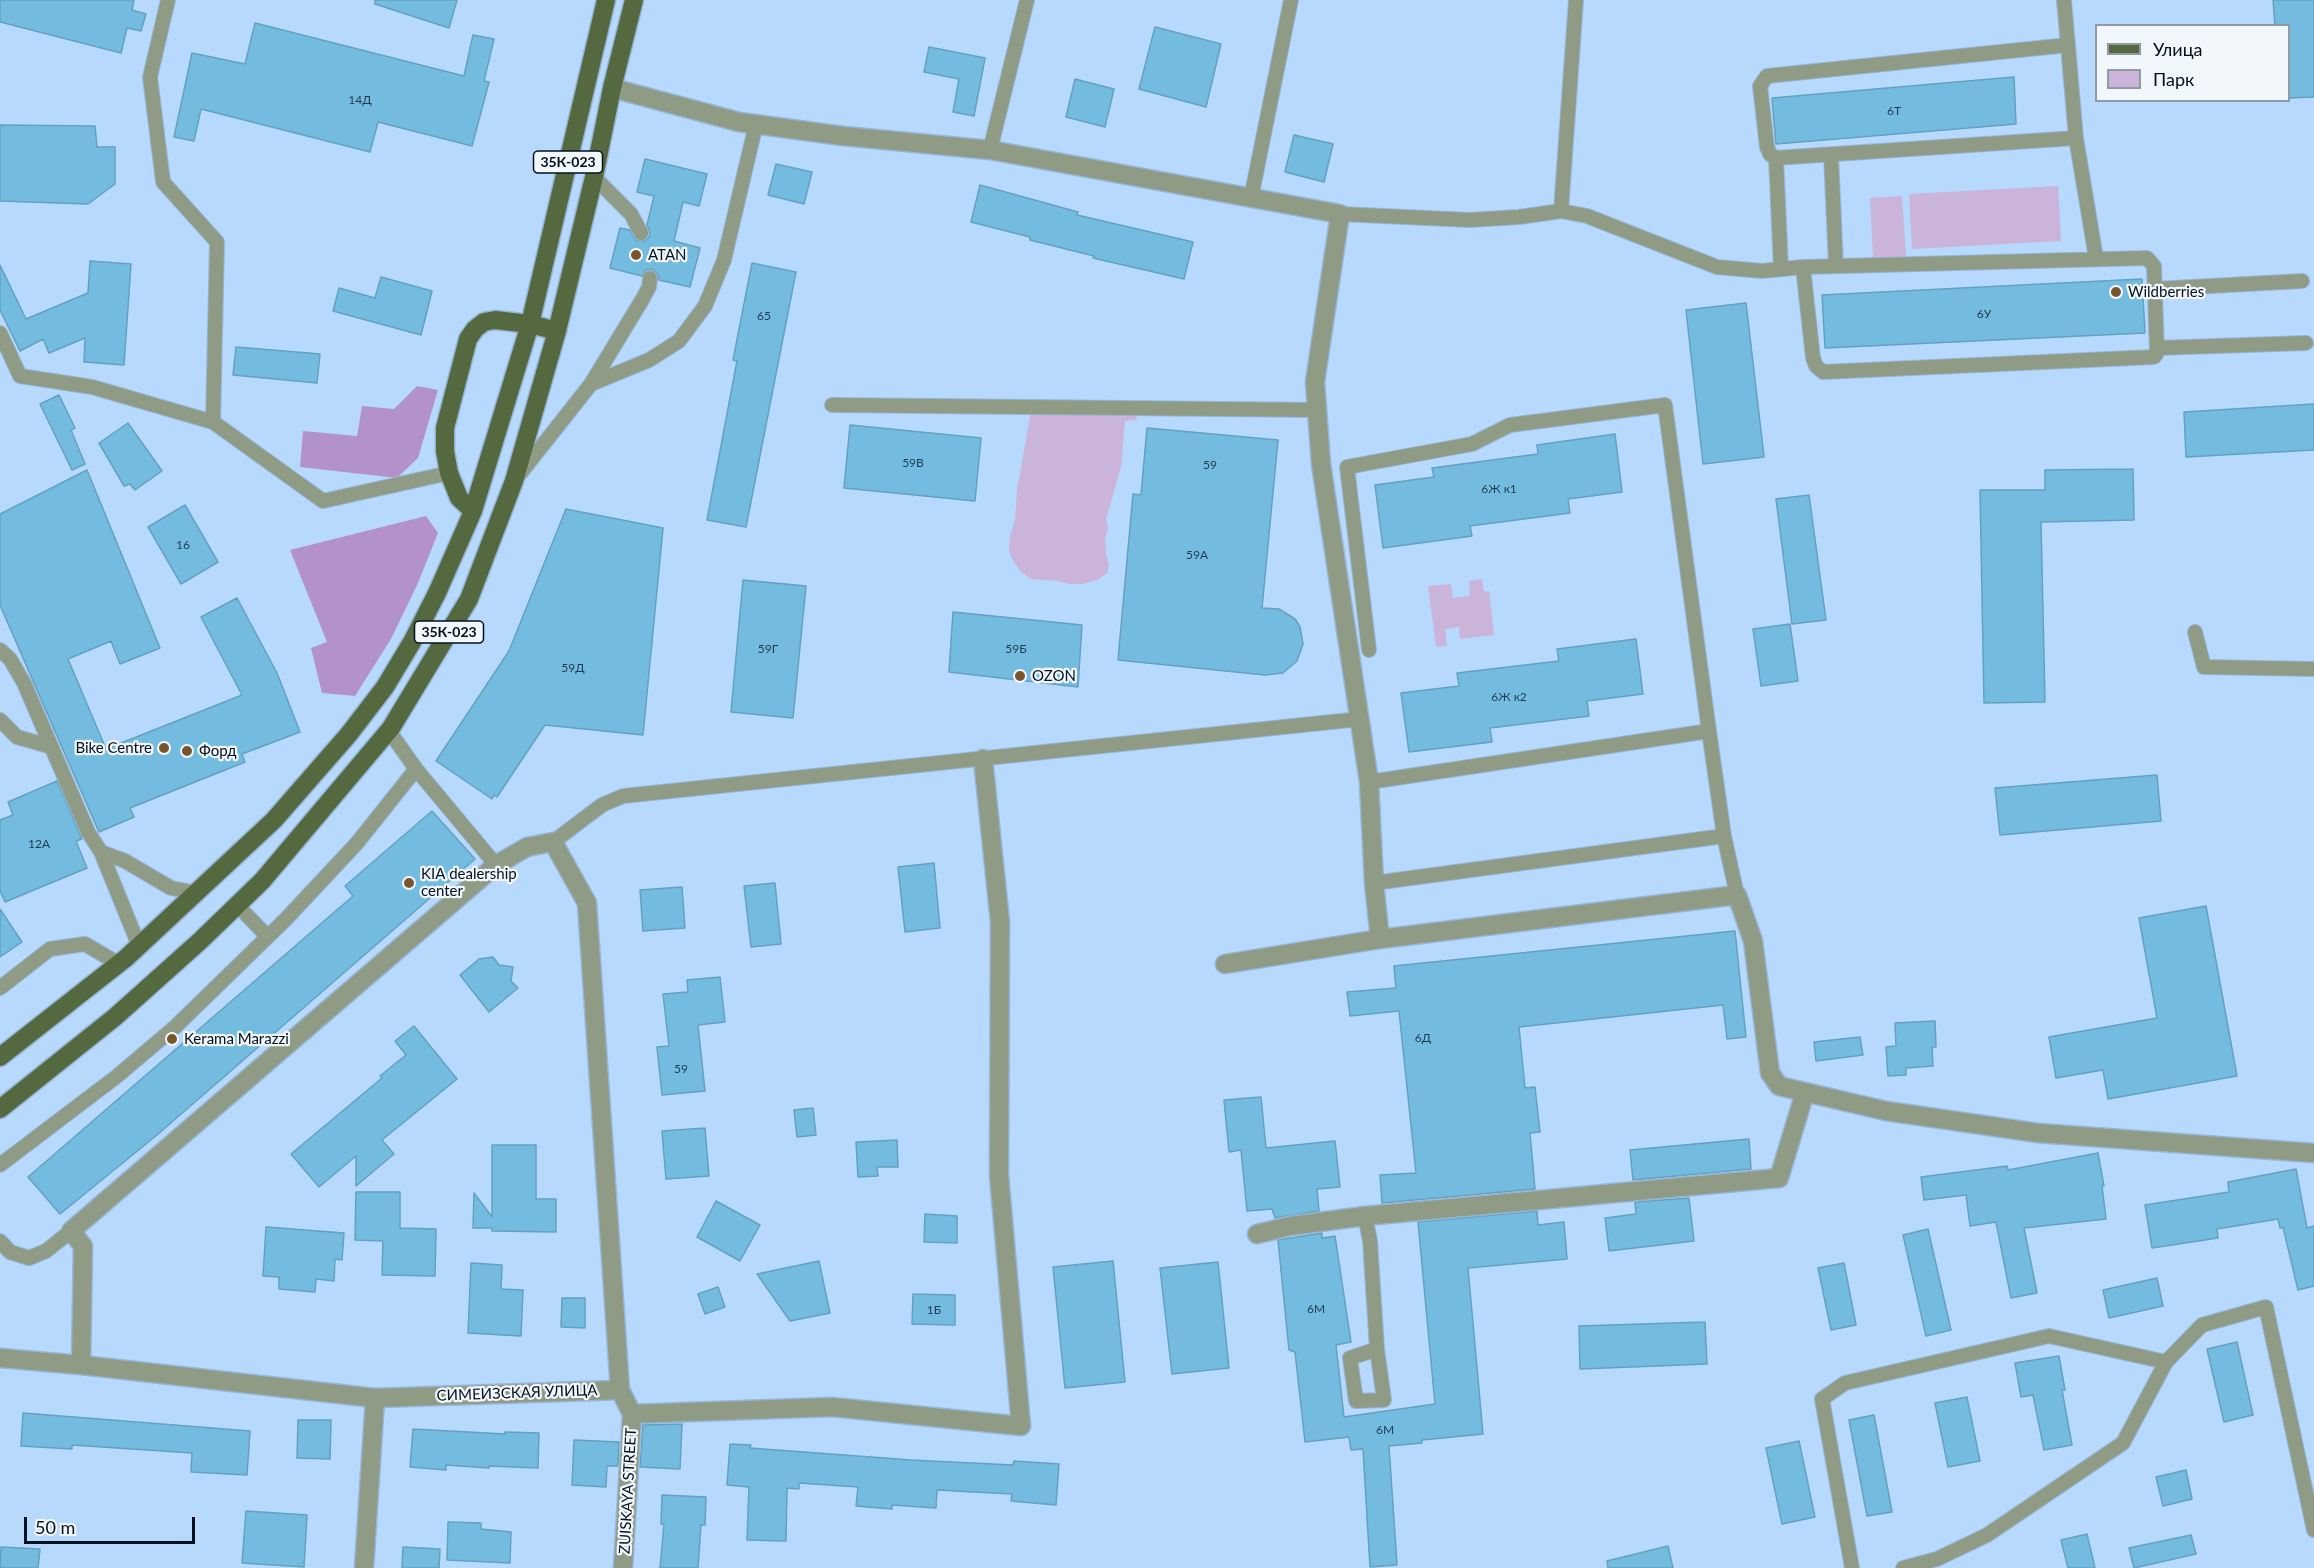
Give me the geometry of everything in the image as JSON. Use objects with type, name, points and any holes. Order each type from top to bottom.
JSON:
[{"type":"main road","name":"35К-023","points":[[0,1057],[119,964],[274,820],[349,734],[385,687],[437,593],[473,511],[530,324],[606,0]]},
{"type":"main road","name":"35К-023","points":[[0,1109],[115,1017],[261,881],[389,731],[469,599],[514,482],[556,331],[634,0]]},
{"type":"main road","points":[[473,511],[459,498],[449,473],[445,451],[445,428],[468,339],[484,322],[495,320],[530,324],[556,331]]},
{"type":"street","points":[[612,88],[739,122],[843,136],[990,150],[1340,214],[1315,382],[1321,465],[1369,782],[1374,883],[1380,939]]},
{"type":"street","points":[[81,1365],[83,1246],[71,1232],[496,865],[528,846],[553,842],[587,903],[620,1390],[632,1414],[832,1407],[1021,1426],[999,1175],[1000,922],[983,759]]},
{"type":"street","points":[[1225,964],[1380,939],[1737,895],[1753,941],[1770,1073],[1779,1086],[1886,1111],[2038,1133],[2314,1153]]},
{"type":"street","points":[[1257,1234],[1290,1226],[1365,1216],[1779,1178],[1805,1092]]},
{"type":"street","name":"СИМЕИЗСКАЯ УЛИЦА","points":[[0,1358],[375,1398],[620,1390]]},
{"type":"street","points":[[364,1568],[375,1398]]},
{"type":"street","name":"ZUISKAYA STREET","points":[[623,1568],[632,1414]]},
{"type":"lane","points":[[168,0],[150,78],[163,182],[216,242],[213,422]]},
{"type":"lane","points":[[990,150],[1027,0]]},
{"type":"lane","points":[[1251,198],[1291,0]]},
{"type":"lane","points":[[1561,211],[1576,0]]},
{"type":"lane","points":[[2064,0],[2076,138],[2096,258]]},
{"type":"lane","points":[[2068,45],[1767,76],[1760,86],[1767,147],[1770,154],[1776,158],[2076,138]]},
{"type":"lane","points":[[591,384],[649,360],[679,341],[705,306],[724,260],[756,124]]},
{"type":"lane","points":[[1831,155],[1836,266]]},
{"type":"lane","points":[[1776,158],[1781,269]]},
{"type":"lane","points":[[594,177],[632,214],[640,233]]},
{"type":"lane","points":[[1340,214],[1470,220],[1519,217],[1561,211],[1587,216],[1717,267],[1762,271],[1803,267],[2147,258],[2154,266],[2157,353],[2154,357],[1823,372],[1816,366],[1813,358],[1803,267]]},
{"type":"lane","points":[[514,482],[591,384],[642,300],[649,287],[650,278]]},
{"type":"lane","points":[[2155,289],[2302,281]]},
{"type":"lane","points":[[0,333],[20,376],[92,387],[213,422],[323,501],[449,473]]},
{"type":"lane","points":[[2157,348],[2306,343]]},
{"type":"lane","points":[[832,405],[1317,410]]},
{"type":"lane","points":[[1369,650],[1347,467],[1472,444],[1510,425],[1665,405],[1724,836],[1737,895]]},
{"type":"lane","points":[[2195,632],[2204,668],[2314,669]]},
{"type":"lane","points":[[0,650],[10,659],[24,683],[88,832],[101,852],[139,946]]},
{"type":"lane","points":[[553,842],[602,805],[623,795],[1360,719]]},
{"type":"lane","points":[[0,720],[17,737],[52,747]]},
{"type":"lane","points":[[389,731],[416,769],[496,865]]},
{"type":"lane","points":[[1369,782],[1709,731]]},
{"type":"lane","points":[[0,1165],[116,1077],[176,1027],[357,843],[416,769]]},
{"type":"lane","points":[[1374,883],[1724,836]]},
{"type":"lane","points":[[101,852],[125,861],[171,888],[197,893]]},
{"type":"lane","points":[[237,904],[267,936]]},
{"type":"lane","points":[[0,988],[50,949],[85,944],[119,964]]},
{"type":"lane","points":[[1365,1216],[1370,1241],[1377,1349]]},
{"type":"lane","points":[[0,1241],[10,1252],[29,1258],[46,1251],[71,1232]]},
{"type":"lane","points":[[1903,1568],[1937,1559],[1987,1535],[2123,1443],[2166,1362],[2202,1325],[2266,1307],[2314,1530]]},
{"type":"lane","points":[[1852,1568],[1822,1399],[1845,1383],[2049,1336],[2166,1362]]},
{"type":"green space","points":[[2058,186],[2061,241],[1912,249],[1909,194]]},
{"type":"green space","points":[[1902,196],[1906,256],[1873,258],[1870,198]]},
{"type":"green space","points":[[1031,411],[1136,414],[1137,420],[1125,421],[1121,467],[1106,519],[1108,527],[1105,540],[1109,565],[1107,573],[1097,580],[1070,584],[1031,579],[1021,572],[1012,559],[1009,550],[1010,536],[1015,520],[1017,490]]},
{"type":"green space","points":[[1482,579],[1484,592],[1489,591],[1494,635],[1460,639],[1459,627],[1445,629],[1447,646],[1436,647],[1428,586],[1451,584],[1453,598],[1470,596],[1469,581]]},
{"type":"shaded area","points":[[417,386],[438,390],[418,458],[397,478],[300,467],[303,431],[357,436],[362,406],[394,409]]},
{"type":"shaded area","points":[[426,516],[438,533],[418,583],[391,639],[355,696],[322,693],[311,648],[327,642],[290,550]]},
{"type":"building","points":[[0,0],[134,0],[132,10],[146,14],[141,31],[127,28],[121,53],[0,22]]},
{"type":"building","points":[[375,0],[457,0],[449,28],[375,4]]},
{"type":"building","points":[[2273,0],[2314,0],[2314,97],[2290,98],[2290,24],[2275,24]]},
{"type":"building","points":[[255,23],[464,76],[473,35],[494,39],[484,81],[489,82],[472,146],[378,122],[370,152],[201,109],[194,141],[174,137],[192,53],[245,64]]},
{"type":"building","points":[[1155,27],[1221,44],[1206,107],[1139,89]]},
{"type":"building","points":[[929,47],[985,58],[974,116],[953,112],[959,79],[924,72]]},
{"type":"building","points":[[2014,77],[2016,124],[1776,144],[1772,98]]},
{"type":"building","points":[[1075,79],[1114,89],[1105,127],[1066,117]]},
{"type":"building","points":[[0,125],[95,126],[97,147],[115,147],[115,184],[88,204],[0,201]]},
{"type":"building","points":[[1294,135],[1333,144],[1324,182],[1285,172]]},
{"type":"building","points":[[645,159],[707,174],[699,206],[683,202],[674,241],[700,248],[690,287],[659,280],[658,274],[652,269],[646,270],[642,276],[610,268],[620,228],[630,230],[637,241],[645,241],[649,237],[647,225],[654,196],[637,192]]},
{"type":"building","points":[[776,164],[812,172],[804,204],[768,195]]},
{"type":"building","points":[[980,185],[1078,212],[1077,215],[1193,242],[1184,279],[1093,258],[1094,256],[1030,240],[1030,237],[971,222]]},
{"type":"building","points":[[90,261],[131,264],[124,365],[84,362],[85,338],[49,353],[43,339],[20,351],[0,310],[0,265],[26,319],[88,293]]},
{"type":"building","points":[[752,263],[796,272],[746,527],[707,520],[737,361],[733,360]]},
{"type":"building","points":[[381,277],[432,291],[421,335],[333,311],[339,288],[375,298]]},
{"type":"building","points":[[2142,279],[2145,333],[1825,348],[1822,295]]},
{"type":"building","points":[[1746,303],[1764,457],[1703,464],[1686,310]]},
{"type":"building","points":[[236,347],[320,354],[317,383],[233,375]]},
{"type":"building","points":[[59,395],[75,428],[71,430],[85,464],[72,470],[40,404]]},
{"type":"building","points":[[2314,404],[2314,450],[2186,457],[2184,412]]},
{"type":"building","points":[[128,423],[162,471],[135,490],[130,484],[124,486],[99,443]]},
{"type":"building","points":[[850,425],[981,438],[975,501],[844,488]]},
{"type":"building","points":[[1147,428],[1278,440],[1262,608],[1279,609],[1295,619],[1300,627],[1303,644],[1297,661],[1283,673],[1265,675],[1118,660],[1133,494],[1141,495]]},
{"type":"building","points":[[1615,434],[1622,492],[1568,499],[1570,513],[1470,526],[1472,536],[1383,548],[1375,485],[1434,477],[1432,468],[1538,454],[1537,445]]},
{"type":"building","points":[[2133,469],[2134,520],[2041,522],[2045,702],[1984,703],[1980,490],[2045,490],[2045,470]]},
{"type":"building","points":[[87,470],[160,648],[120,664],[111,641],[68,659],[106,749],[242,695],[201,617],[237,598],[277,673],[300,732],[242,754],[245,762],[130,808],[134,817],[99,832],[0,605],[0,514]]},
{"type":"building","points":[[1809,495],[1826,620],[1792,624],[1776,499]]},
{"type":"building","points":[[185,505],[218,562],[181,584],[148,527]]},
{"type":"building","points":[[566,509],[663,528],[643,735],[545,725],[497,797],[494,795],[492,799],[436,761],[509,651]]},
{"type":"building","points":[[743,580],[806,586],[793,718],[731,712]]},
{"type":"building","points":[[953,612],[1082,625],[1078,687],[949,672]]},
{"type":"building","points":[[1790,624],[1798,681],[1761,686],[1753,629]]},
{"type":"building","points":[[1636,639],[1643,694],[1587,701],[1589,716],[1490,728],[1492,742],[1409,752],[1401,693],[1459,686],[1457,673],[1559,661],[1557,649]]},
{"type":"building","points":[[2157,775],[2161,821],[2000,835],[1995,788]]},
{"type":"building","points":[[57,781],[82,839],[76,841],[87,868],[5,902],[0,891],[0,820],[13,815],[8,802]]},
{"type":"building","points":[[432,811],[475,859],[157,1135],[60,1214],[28,1177],[353,896],[345,886]]},
{"type":"building","points":[[934,863],[940,928],[905,932],[898,867]]},
{"type":"building","points":[[775,883],[781,944],[751,947],[744,886]]},
{"type":"building","points":[[682,887],[685,928],[643,931],[640,890]]},
{"type":"building","points":[[2206,906],[2237,1076],[2108,1099],[2103,1070],[2056,1078],[2049,1037],[2157,1018],[2139,918]]},
{"type":"building","points":[[0,909],[22,942],[0,957]]},
{"type":"building","points":[[1735,931],[1746,1037],[1727,1039],[1723,1005],[1519,1027],[1525,1088],[1535,1087],[1540,1132],[1530,1133],[1535,1189],[1382,1203],[1380,1175],[1416,1173],[1399,1011],[1350,1016],[1347,992],[1396,988],[1394,966]]},
{"type":"building","points":[[493,957],[499,965],[513,967],[511,981],[518,988],[489,1012],[460,975],[479,959]]},
{"type":"building","points":[[720,977],[725,1022],[698,1025],[705,1091],[662,1095],[657,1047],[669,1046],[663,994],[688,992],[687,980]]},
{"type":"building","points":[[1935,1021],[1936,1047],[1932,1047],[1933,1066],[1906,1068],[1906,1075],[1888,1076],[1886,1047],[1896,1046],[1895,1023]]},
{"type":"building","points":[[414,1026],[457,1079],[382,1140],[394,1154],[356,1186],[356,1156],[319,1187],[291,1154],[406,1055],[395,1041]]},
{"type":"building","points":[[1860,1037],[1863,1055],[1816,1061],[1814,1042]]},
{"type":"building","points":[[1261,1097],[1266,1148],[1335,1141],[1340,1187],[1317,1189],[1319,1211],[1275,1218],[1272,1209],[1247,1211],[1241,1150],[1229,1152],[1224,1100]]},
{"type":"building","points":[[813,1108],[816,1135],[797,1137],[794,1110]]},
{"type":"building","points":[[705,1128],[709,1176],[666,1179],[662,1131]]},
{"type":"building","points":[[1749,1139],[1751,1169],[1633,1180],[1630,1150]]},
{"type":"building","points":[[897,1140],[898,1167],[877,1167],[878,1176],[858,1177],[856,1142]]},
{"type":"building","points":[[492,1145],[536,1145],[536,1199],[556,1199],[556,1232],[492,1231],[492,1228],[473,1228],[474,1193],[492,1217]]},
{"type":"building","points":[[2098,1153],[2104,1186],[2102,1186],[2106,1219],[2024,1228],[2037,1293],[2011,1298],[1996,1222],[1970,1226],[1966,1195],[1924,1200],[1921,1177],[2007,1166],[2008,1170]]},
{"type":"building","points":[[2296,1169],[2307,1228],[2314,1226],[2314,1286],[2298,1290],[2283,1227],[2280,1228],[2278,1219],[2217,1229],[2218,1238],[2152,1248],[2145,1205],[2229,1192],[2228,1182]]},
{"type":"building","points":[[356,1192],[400,1192],[400,1228],[436,1229],[435,1276],[382,1275],[383,1241],[355,1240]]},
{"type":"building","points":[[1689,1198],[1694,1241],[1609,1251],[1605,1218],[1636,1214],[1635,1202]]},
{"type":"building","points":[[716,1201],[760,1225],[740,1261],[697,1237]]},
{"type":"building","points":[[1537,1211],[1538,1225],[1564,1222],[1567,1259],[1468,1268],[1483,1434],[1389,1446],[1397,1565],[1370,1567],[1363,1449],[1351,1450],[1349,1437],[1305,1442],[1295,1352],[1289,1350],[1278,1240],[1322,1233],[1322,1238],[1335,1236],[1351,1342],[1336,1345],[1344,1417],[1435,1404],[1418,1222]]},
{"type":"building","points":[[925,1214],[957,1216],[957,1243],[924,1242]]},
{"type":"building","points":[[266,1227],[344,1233],[342,1260],[335,1259],[334,1281],[316,1279],[315,1292],[279,1289],[279,1277],[263,1276]]},
{"type":"building","points":[[1928,1229],[1951,1330],[1926,1336],[1903,1235]]},
{"type":"building","points":[[819,1261],[830,1313],[790,1321],[757,1274]]},
{"type":"building","points":[[1113,1261],[1125,1382],[1065,1388],[1053,1267]]},
{"type":"building","points":[[1218,1262],[1229,1368],[1172,1374],[1160,1268]]},
{"type":"building","points":[[471,1263],[502,1265],[501,1289],[523,1290],[521,1336],[468,1333]]},
{"type":"building","points":[[1844,1263],[1856,1325],[1831,1330],[1818,1268]]},
{"type":"building","points":[[2157,1278],[2163,1306],[2109,1318],[2103,1290]]},
{"type":"building","points":[[718,1287],[725,1307],[705,1314],[698,1294]]},
{"type":"building","points":[[913,1294],[955,1295],[955,1325],[912,1324]]},
{"type":"building","points":[[562,1298],[585,1298],[585,1328],[561,1327]]},
{"type":"building","points":[[1705,1322],[1707,1364],[1580,1369],[1579,1326]]},
{"type":"building","points":[[2237,1342],[2253,1415],[2224,1422],[2207,1349]]},
{"type":"building","points":[[2059,1356],[2065,1390],[2062,1390],[2072,1445],[2044,1450],[2033,1395],[2021,1397],[2015,1363]]},
{"type":"building","points":[[1967,1397],[1980,1461],[1948,1467],[1935,1403]]},
{"type":"building","points":[[23,1413],[250,1431],[247,1475],[191,1472],[192,1453],[72,1445],[72,1449],[21,1446]]},
{"type":"building","points":[[1874,1415],[1892,1512],[1867,1516],[1849,1420]]},
{"type":"building","points":[[298,1420],[331,1420],[330,1459],[297,1458]]},
{"type":"building","points":[[682,1424],[680,1469],[640,1467],[643,1425]]},
{"type":"building","points":[[413,1429],[505,1434],[505,1432],[539,1433],[538,1468],[446,1465],[446,1470],[410,1467]]},
{"type":"building","points":[[574,1440],[619,1442],[618,1466],[607,1466],[606,1487],[572,1485]]},
{"type":"building","points":[[1799,1441],[1815,1517],[1782,1524],[1766,1448]]},
{"type":"building","points":[[730,1444],[751,1445],[750,1448],[911,1460],[1013,1465],[1014,1461],[1059,1464],[1056,1505],[1011,1501],[1012,1494],[937,1490],[936,1508],[892,1505],[892,1509],[856,1506],[858,1487],[799,1483],[799,1489],[787,1488],[786,1541],[747,1540],[749,1487],[727,1485]]},
{"type":"building","points":[[2186,1470],[2192,1499],[2163,1506],[2156,1477]]},
{"type":"building","points":[[662,1495],[706,1497],[705,1525],[701,1525],[698,1568],[660,1568],[664,1524],[661,1524]]},
{"type":"building","points":[[246,1511],[307,1515],[304,1567],[242,1563]]},
{"type":"building","points":[[448,1522],[481,1523],[481,1529],[511,1532],[510,1563],[447,1560]]},
{"type":"building","points":[[2087,1534],[2095,1568],[2068,1568],[2061,1540]]},
{"type":"building","points":[[2191,1535],[2196,1554],[2134,1568],[2129,1548]]},
{"type":"building","points":[[1668,1546],[1673,1568],[1608,1568],[1607,1561]]},
{"type":"building","points":[[1,1547],[40,1549],[38,1568],[0,1568]]},
{"type":"building","points":[[403,1547],[440,1549],[439,1568],[402,1568]]},
{"type":"place","name":"ATAN","points":[[636,255]]},
{"type":"place","name":"Wildberries","points":[[2116,292]]},
{"type":"place","name":"OZON","points":[[1020,676]]},
{"type":"place","name":"Bike Centre","points":[[164,748]]},
{"type":"place","name":"Форд","points":[[187,751]]},
{"type":"place","name":"KIA dealership center","points":[[409,883]]},
{"type":"place","name":"Kerama Marazzi","points":[[172,1039]]}]
